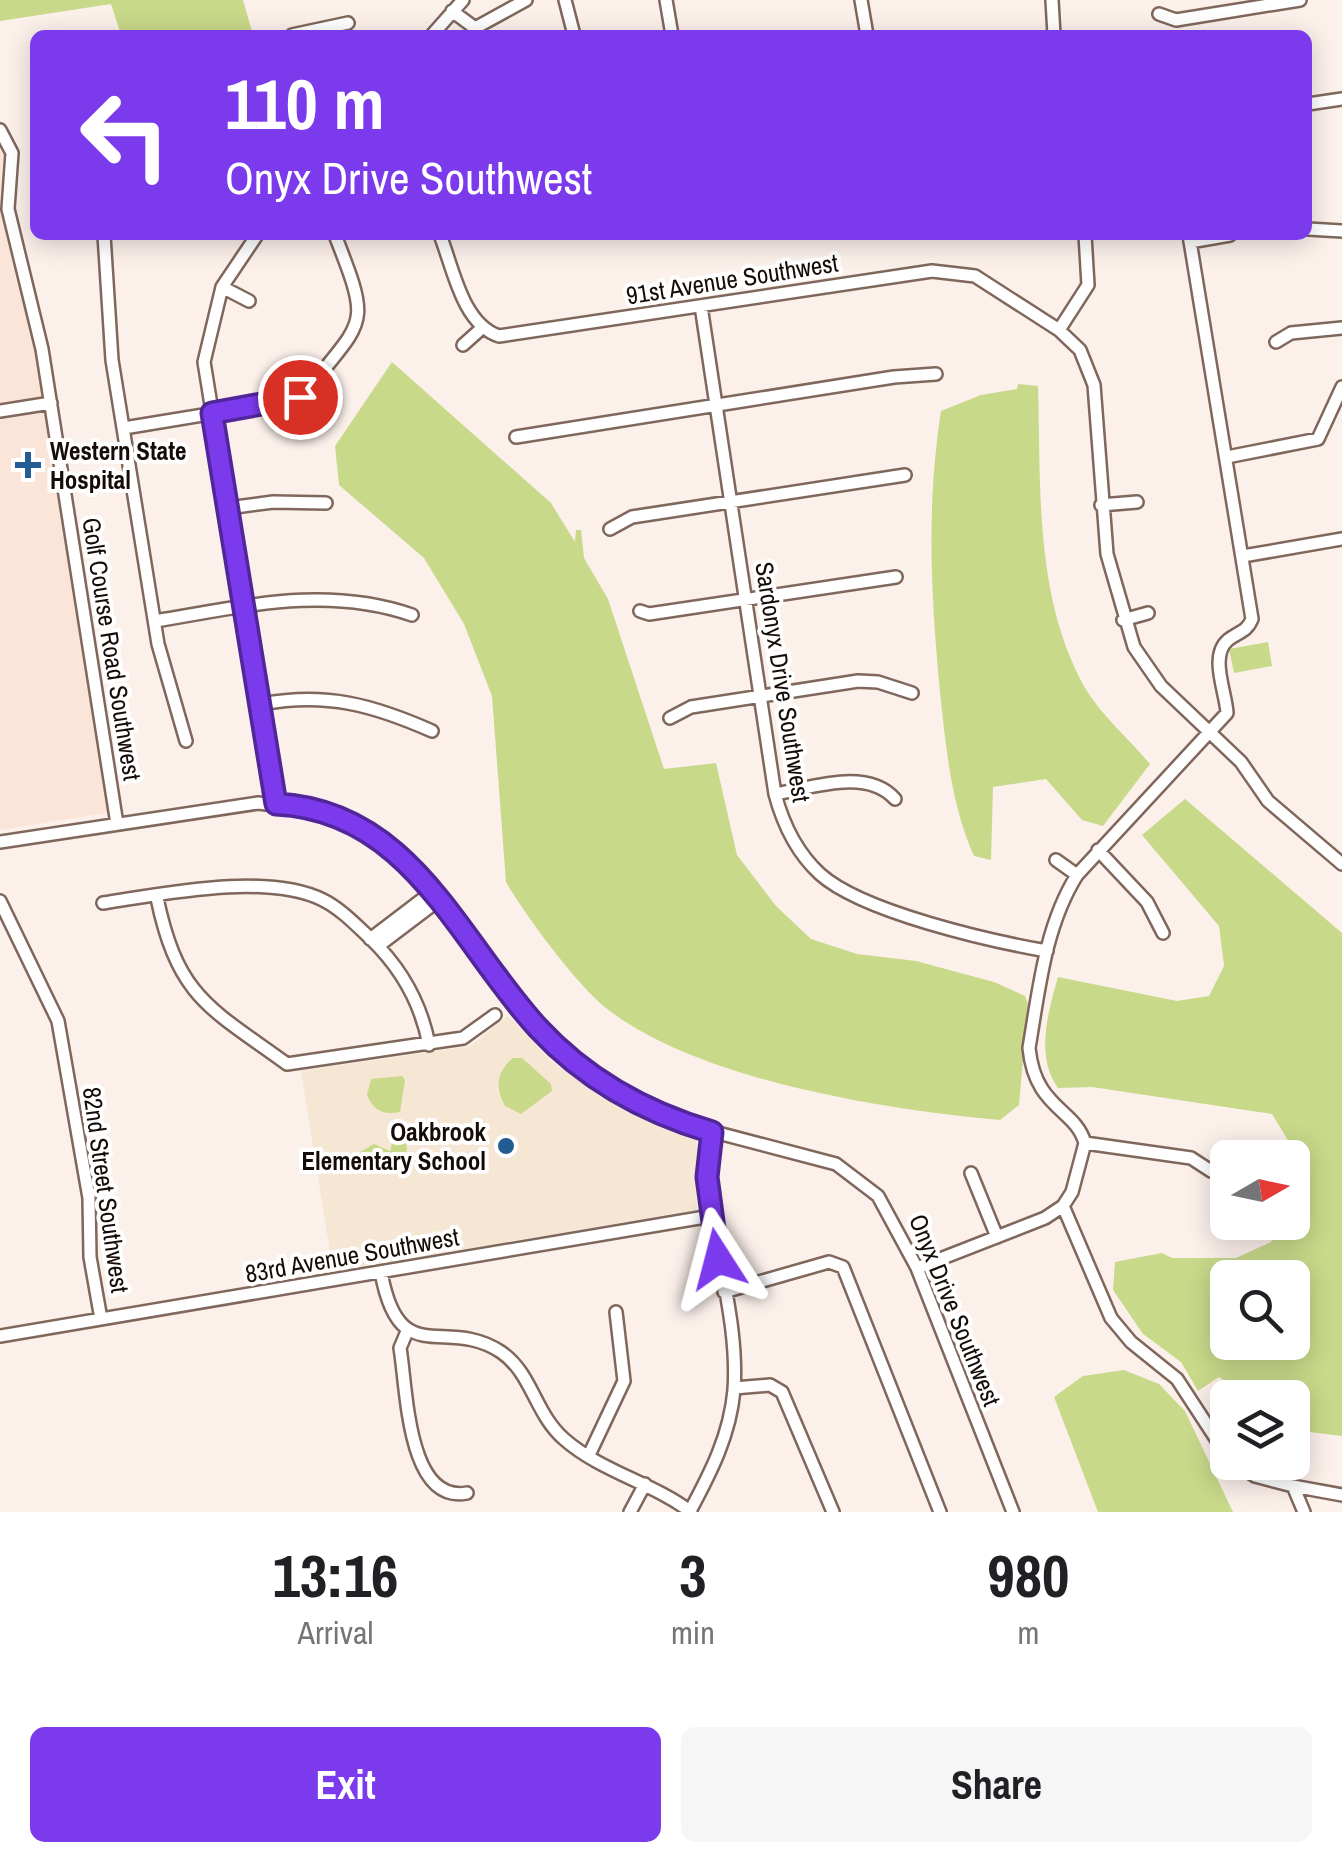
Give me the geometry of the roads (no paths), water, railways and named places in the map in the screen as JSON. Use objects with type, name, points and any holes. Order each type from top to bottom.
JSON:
[{"type":"street","points":[[436,30],[463,0]]},
{"type":"street","points":[[478,30],[526,0]]},
{"type":"street","points":[[565,0],[573,30]]},
{"type":"street","points":[[666,0],[671,30]]},
{"type":"street","points":[[862,0],[866,30]]},
{"type":"street","points":[[1052,0],[1054,30]]},
{"type":"street","points":[[1159,14],[1176,20],[1244,4],[1300,0]]},
{"type":"street","points":[[452,12],[473,30]]},
{"type":"street","points":[[312,30],[348,23]]},
{"type":"street","points":[[1312,103],[1342,99]]},
{"type":"street","name":"Golf Course Road Southwest","points":[[0,130],[12,153],[8,209],[51,403],[117,824]]},
{"type":"street","points":[[1312,229],[1342,230]]},
{"type":"street","points":[[104,240],[110,336],[155,621],[166,681],[186,741]]},
{"type":"street","points":[[254,240],[222,287],[205,346],[212,413],[276,804]]},
{"type":"street","points":[[124,428],[300,397],[354,330],[360,297],[336,240]]},
{"type":"street","points":[[442,240],[471,314],[482,328],[463,345]]},
{"type":"street","points":[[1085,240],[1088,285],[1059,330],[1080,350],[1094,385],[1101,505],[1123,620],[1144,664],[1241,762],[1268,801],[1342,864]]},
{"type":"street","points":[[1190,240],[1252,618],[1247,629],[1222,646],[1220,666],[1227,710],[1098,850],[1062,899],[1047,951],[1029,1048],[1031,1066],[1043,1094],[1086,1144],[1192,1158],[1210,1170]]},
{"type":"street","name":"91st Avenue Southwest","points":[[482,328],[508,336],[941,271],[974,276],[1059,330]]},
{"type":"street","points":[[222,287],[249,302]]},
{"type":"street","name":"Sardonyx Drive Southwest","points":[[701,306],[775,794],[798,849],[835,886],[966,935],[1047,951]]},
{"type":"street","points":[[1276,342],[1292,333],[1342,328]]},
{"type":"street","points":[[516,437],[936,374]]},
{"type":"street","points":[[1226,457],[1318,439],[1342,386]]},
{"type":"street","points":[[0,411],[51,403]]},
{"type":"street","points":[[610,529],[632,517],[904,475]]},
{"type":"street","points":[[228,508],[274,502],[326,503]]},
{"type":"street","points":[[1101,505],[1137,502]]},
{"type":"street","points":[[1244,556],[1342,539]]},
{"type":"street","points":[[640,611],[649,614],[896,577]]},
{"type":"street","points":[[155,621],[296,598],[343,599],[412,615]]},
{"type":"street","points":[[1123,620],[1148,613]]},
{"type":"street","points":[[670,718],[691,707],[865,680],[912,693]]},
{"type":"street","points":[[262,704],[297,698],[342,699],[432,731]]},
{"type":"street","points":[[775,794],[860,781],[883,787],[895,799]]},
{"type":"street","name":"Onyx Drive Southwest","points":[[0,842],[276,804],[317,810],[362,826],[388,844],[437,895],[524,1012],[574,1062],[650,1112],[846,1170],[886,1206],[917,1268],[1013,1512]]},
{"type":"street","points":[[1098,850],[1147,902],[1163,933]]},
{"type":"street","points":[[1056,860],[1077,875]]},
{"type":"street","points":[[103,903],[219,887],[294,891],[322,900],[374,942],[414,996],[429,1044]]},
{"type":"street","points":[[374,942],[437,895]]},
{"type":"street","points":[[157,898],[167,948],[198,999],[287,1064],[462,1038],[495,1014]]},
{"type":"street","name":"82nd Street Southwest","points":[[0,901],[58,1021],[89,1198],[90,1257],[101,1319]]},
{"type":"street","points":[[381,1272],[391,1309],[408,1330],[432,1339],[473,1340],[504,1354],[526,1380],[548,1424],[589,1454],[691,1512],[724,1441],[734,1388],[711,1216],[707,1168],[712,1132]]},
{"type":"street","points":[[1086,1144],[1063,1206],[1111,1318],[1131,1342],[1176,1379],[1210,1430]]},
{"type":"street","points":[[971,1174],[997,1237]]},
{"type":"street","points":[[917,1268],[1063,1206]]},
{"type":"street","name":"83rd Avenue Southwest","points":[[0,1336],[711,1216]]},
{"type":"street","points":[[724,1292],[835,1263],[847,1272],[940,1512]]},
{"type":"street","points":[[589,1454],[624,1381],[616,1312]]},
{"type":"street","points":[[408,1330],[400,1348],[420,1467],[434,1487],[450,1494],[467,1494]]},
{"type":"street","points":[[734,1388],[770,1385],[782,1392],[833,1512]]},
{"type":"street","points":[[1271,1480],[1342,1495]]},
{"type":"street","points":[[630,1512],[645,1484]]},
{"type":"street","points":[[1294,1486],[1304,1512]]},
{"type":"place","name":"Western State Hospital","points":[[28,465]]},
{"type":"place","name":"Oakbrook Elementary School","points":[[506,1146]]}]
